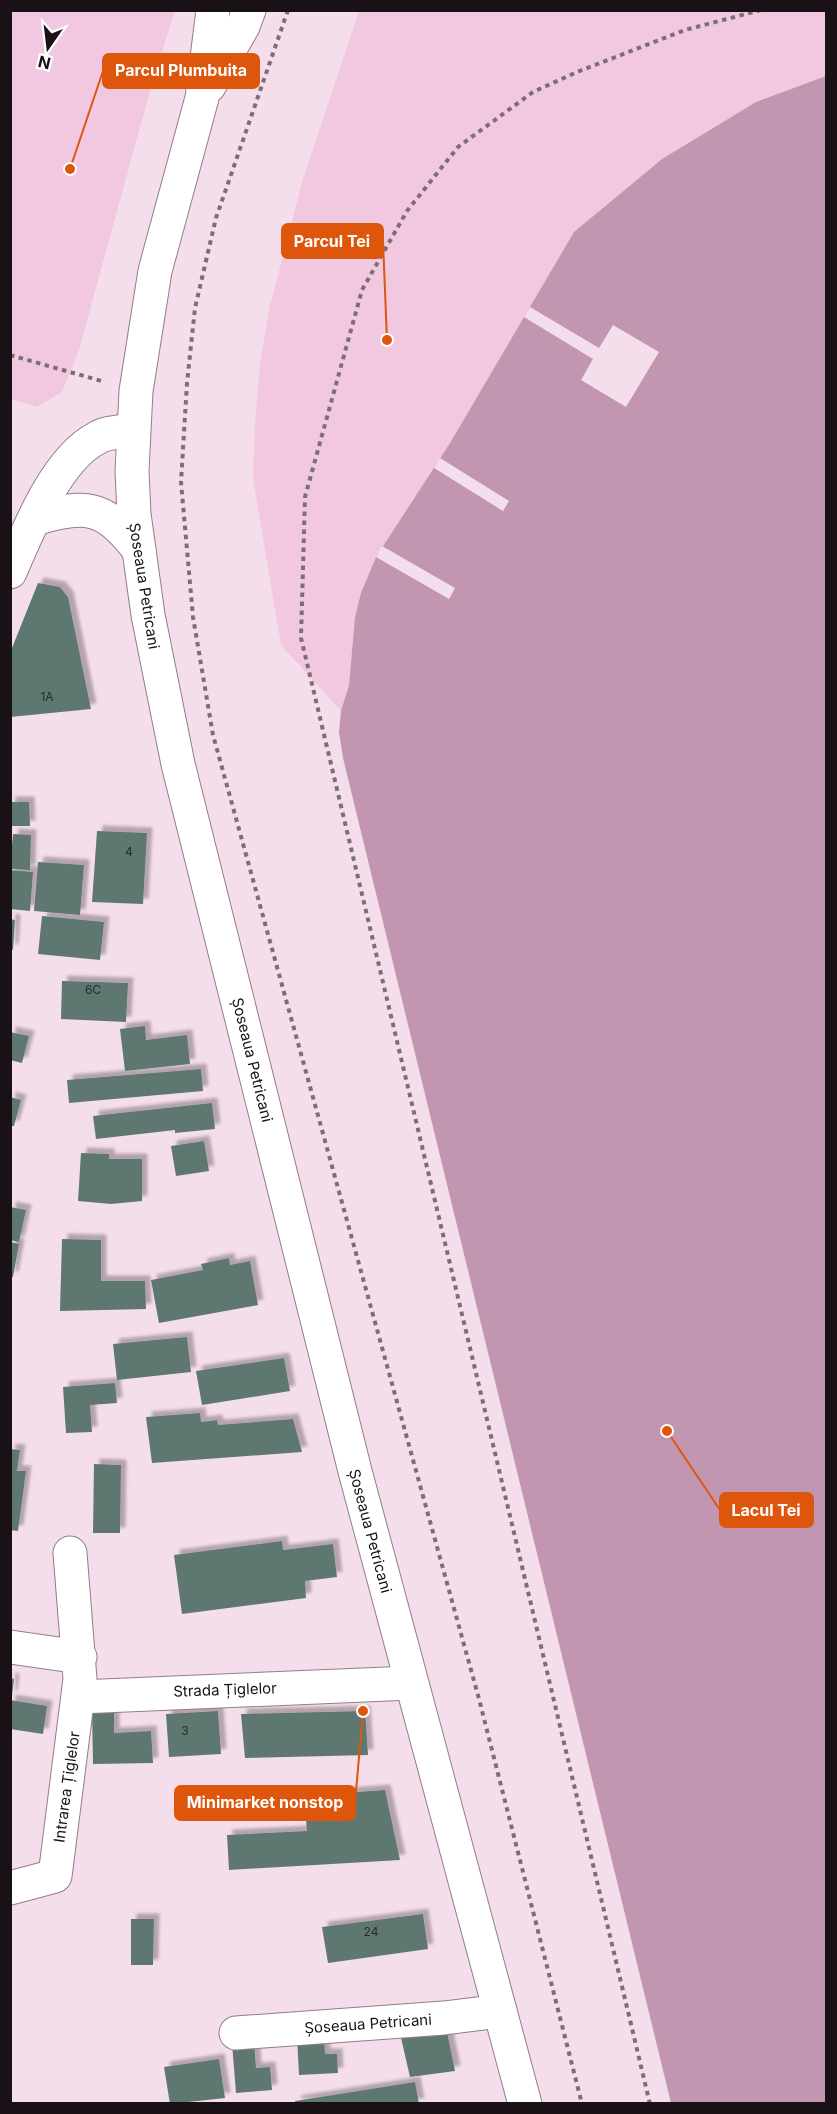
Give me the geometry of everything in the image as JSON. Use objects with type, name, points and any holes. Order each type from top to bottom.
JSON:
[{"type":"main road","points":[[202,98],[213,10]]},
{"type":"main road","points":[[202,98],[243,26],[249,10]]},
{"type":"main road","name":"Șoseaua Petricani","points":[[202,98],[155,271],[136,391],[133,430],[133,504],[160,682],[178,764],[356,1475],[525,2103]]},
{"type":"main road","points":[[10,572],[34,519],[67,464],[82,448],[98,437],[133,430]]},
{"type":"main road","points":[[34,519],[83,509],[104,516],[123,530],[139,550]]},
{"type":"main road","points":[[70,1553],[80,1656],[79,1697]]},
{"type":"main road","points":[[10,1647],[80,1656]]},
{"type":"main road","name":"Strada Țiglelor","points":[[79,1697],[411,1683]]},
{"type":"main road","name":"Intrarea Țiglelor","points":[[10,1888],[55,1876],[79,1697]]},
{"type":"main road","name":"Șoseaua Petricani","points":[[236,2033],[444,2018],[500,2011]]},
{"type":"path","points":[[288,10],[216,218],[195,308],[181,482],[193,617],[213,735],[480,1699],[582,2103]]},
{"type":"path","points":[[650,2103],[301,638],[305,496],[362,290],[407,211],[458,147],[533,92],[577,72],[685,30],[761,10]]},
{"type":"path","points":[[10,355],[136,391]]},
{"type":"shaded area","points":[[11,10],[175,11],[153,80],[79,350],[62,392],[37,407],[11,399]]},
{"type":"shaded area","points":[[359,11],[826,11],[826,76],[756,102],[662,159],[574,232],[450,443],[376,557],[361,593],[355,617],[349,685],[341,711],[281,645],[253,479],[260,363],[270,306],[302,182]]},
{"type":"shaded area","points":[[826,76],[826,2103],[671,2103],[343,758],[339,732],[341,711],[349,685],[355,617],[361,593],[376,557],[450,443],[574,232],[662,159],[756,102]]},
{"type":"pier","points":[[530,307],[599,348],[613,325],[659,352],[626,407],[581,380],[593,359],[524,317]]},
{"type":"pier","points":[[440,458],[509,501],[503,511],[434,468]]},
{"type":"pier","points":[[382,546],[455,588],[449,599],[376,557]]},
{"type":"building","points":[[38,583],[60,587],[68,597],[91,709],[10,717],[10,653]]},
{"type":"building","points":[[10,802],[29,802],[30,826],[10,826]]},
{"type":"building","points":[[97,831],[147,833],[143,904],[92,902]]},
{"type":"building","points":[[13,834],[31,835],[30,870],[10,869]]},
{"type":"building","points":[[38,862],[84,865],[80,915],[34,911]]},
{"type":"building","points":[[10,870],[33,872],[30,911],[10,909]]},
{"type":"building","points":[[42,916],[104,922],[100,960],[38,954]]},
{"type":"building","points":[[10,919],[15,920],[13,950],[10,949]]},
{"type":"building","points":[[62,981],[128,983],[126,1022],[61,1019]]},
{"type":"building","points":[[145,1026],[146,1040],[187,1035],[190,1064],[125,1071],[120,1029]]},
{"type":"building","points":[[10,1032],[29,1036],[22,1063],[10,1060]]},
{"type":"building","points":[[201,1069],[203,1091],[69,1103],[67,1080]]},
{"type":"building","points":[[10,1097],[21,1100],[14,1126],[10,1126]]},
{"type":"building","points":[[212,1103],[215,1129],[175,1133],[175,1130],[96,1139],[93,1116]]},
{"type":"building","points":[[204,1141],[209,1171],[176,1176],[171,1146]]},
{"type":"building","points":[[81,1153],[109,1154],[109,1159],[142,1159],[142,1201],[111,1204],[78,1201]]},
{"type":"building","points":[[10,1207],[26,1210],[19,1242],[10,1240]]},
{"type":"building","points":[[62,1239],[101,1240],[101,1281],[145,1281],[146,1309],[60,1311]]},
{"type":"building","points":[[10,1242],[19,1244],[13,1277],[10,1277]]},
{"type":"building","points":[[229,1258],[230,1265],[250,1261],[258,1305],[159,1323],[151,1280],[203,1270],[201,1264]]},
{"type":"building","points":[[187,1337],[191,1372],[117,1380],[113,1344]]},
{"type":"building","points":[[284,1358],[290,1391],[202,1405],[196,1371]]},
{"type":"building","points":[[115,1383],[117,1403],[90,1405],[92,1432],[66,1433],[63,1387]]},
{"type":"building","points":[[200,1413],[201,1422],[217,1420],[218,1425],[293,1419],[302,1452],[152,1463],[146,1417]]},
{"type":"building","points":[[10,1449],[20,1450],[17,1471],[26,1471],[18,1531],[10,1530]]},
{"type":"building","points":[[94,1464],[121,1465],[120,1533],[93,1533]]},
{"type":"building","points":[[282,1541],[283,1550],[333,1544],[337,1577],[305,1581],[306,1598],[182,1614],[174,1555]]},
{"type":"building","points":[[10,1678],[14,1679],[12,1696],[10,1696]]},
{"type":"building","points":[[10,1700],[47,1706],[43,1734],[10,1729]]},
{"type":"building","points":[[114,1708],[114,1733],[151,1731],[153,1763],[93,1764],[92,1709]]},
{"type":"building","points":[[218,1711],[221,1754],[169,1757],[166,1714]]},
{"type":"building","points":[[365,1711],[368,1755],[245,1758],[241,1714]]},
{"type":"building","points":[[385,1790],[400,1860],[229,1870],[227,1835],[307,1831],[304,1796]]},
{"type":"building","points":[[423,1914],[428,1949],[328,1963],[322,1927]]},
{"type":"building","points":[[131,1919],[154,1919],[153,1965],[131,1965]]},
{"type":"building","points":[[446,2027],[455,2071],[410,2077],[399,2029]]},
{"type":"building","points":[[324,2035],[325,2054],[337,2054],[338,2073],[299,2075],[297,2037]]},
{"type":"building","points":[[254,2041],[256,2068],[270,2067],[272,2090],[236,2093],[232,2043]]},
{"type":"building","points":[[219,2059],[225,2098],[170,2104],[164,2067]]},
{"type":"building","points":[[415,2082],[419,2104],[296,2104],[295,2101]]},
{"type":"place","name":"Parcul Plumbuita","points":[[70,169]]},
{"type":"place","name":"Parcul Tei","points":[[387,340]]},
{"type":"place","name":"Lacul Tei","points":[[667,1431]]},
{"type":"place","name":"Minimarket nonstop","points":[[363,1711]]}]
